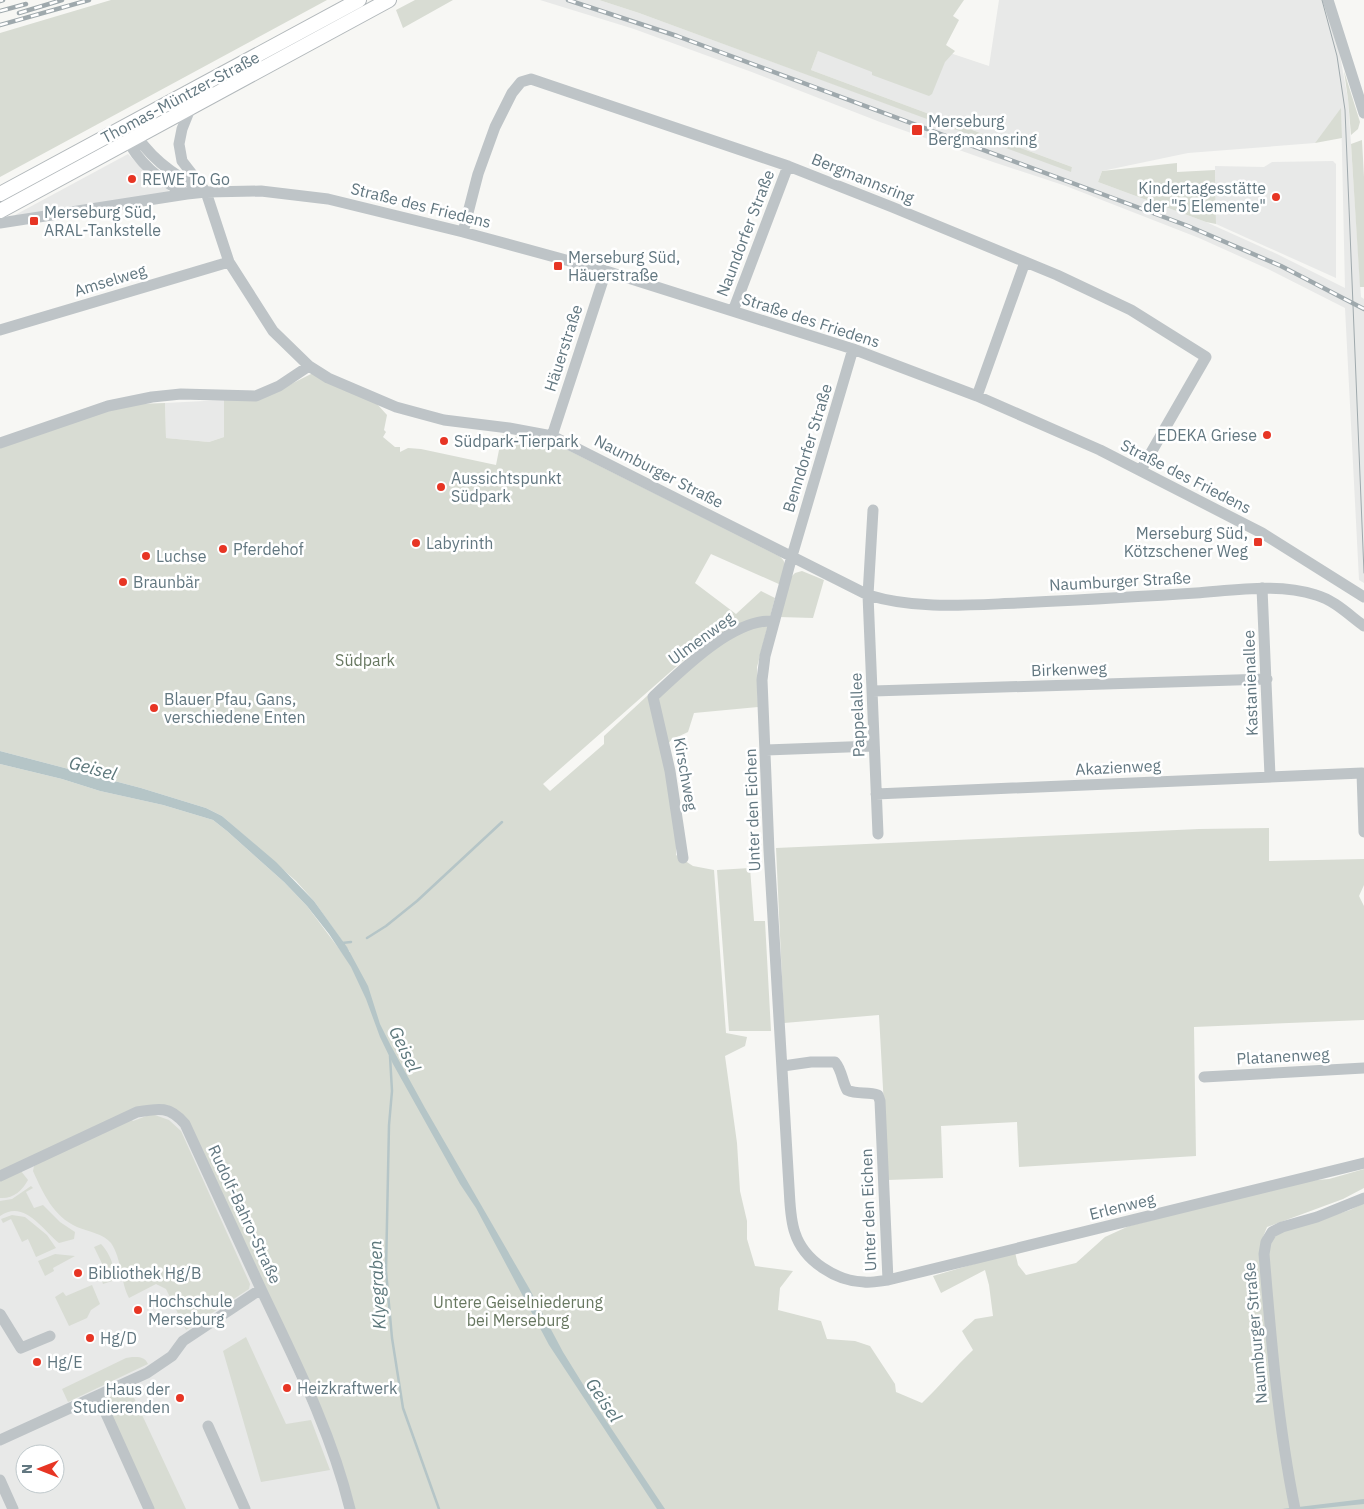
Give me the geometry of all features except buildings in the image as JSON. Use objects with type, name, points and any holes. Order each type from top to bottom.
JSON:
[{"type":"main road","name":"Thomas-Müntzer-Straße","points":[[0,194],[359,0]]},
{"type":"main road","name":"Thomas-Müntzer-Straße","points":[[0,211],[389,0]]},
{"type":"street","points":[[1328,0],[1364,113]]},
{"type":"street","name":"Bergmannsring","points":[[463,232],[478,174],[496,127],[512,93],[520,82],[531,79],[788,166],[1057,274],[1131,310],[1206,357],[1141,470]]},
{"type":"street","points":[[190,109],[182,129],[179,144],[182,160],[206,192]]},
{"type":"street","points":[[126,127],[136,156],[165,182],[187,194]]},
{"type":"street","points":[[132,140],[160,164],[206,192]]},
{"type":"street","name":"Naundorfer Straße","points":[[733,311],[788,166]]},
{"type":"street","name":"Straße des Friedens","points":[[0,223],[187,194],[261,191],[310,196],[463,232],[606,271],[853,349],[977,396],[1141,470],[1262,533],[1364,597]]},
{"type":"street","name":"Naumburger Straße","points":[[206,192],[229,262],[272,331],[309,366],[328,378],[396,407],[444,420],[510,428],[552,436],[868,595],[887,601],[912,605],[943,606],[1119,598],[1262,588],[1288,589],[1319,596],[1364,626]]},
{"type":"street","name":"Amselweg","points":[[0,330],[229,262]]},
{"type":"street","points":[[977,396],[1025,262]]},
{"type":"street","name":"Häuerstraße","points":[[552,436],[606,271]]},
{"type":"street","name":"Benndorfer Straße","points":[[792,556],[853,349]]},
{"type":"street","points":[[0,443],[108,406],[152,397],[181,394],[256,396],[279,386],[309,366]]},
{"type":"street","points":[[868,595],[873,510]]},
{"type":"street","name":"Unter den Eichen","points":[[783,1066],[811,1062],[836,1062],[840,1068],[842,1081],[847,1090],[856,1094],[873,1093],[878,1095],[880,1101],[888,1280],[864,1282],[846,1279],[828,1271],[810,1257],[795,1233],[788,1187],[783,1066],[769,851],[762,680],[765,656],[792,556]]},
{"type":"street","name":"Kastanienallee","points":[[1262,588],[1270,776]]},
{"type":"street","name":"Pappelallee","points":[[868,595],[878,834]]},
{"type":"street","name":"Ulmenweg","points":[[653,697],[693,661],[735,630],[756,622],[774,621]]},
{"type":"street","name":"Birkenweg","points":[[873,691],[1267,679]]},
{"type":"street","name":"Kirschweg","points":[[653,697],[670,771],[683,858]]},
{"type":"street","points":[[766,750],[874,746]]},
{"type":"street","name":"Akazienweg","points":[[876,794],[1362,773],[1364,832]]},
{"type":"street","name":"Platanenweg","points":[[1204,1078],[1364,1068]]},
{"type":"street","name":"Rudolf-Bahro-Straße","points":[[0,1176],[137,1112],[153,1109],[166,1110],[177,1114],[185,1124],[261,1289],[280,1325],[333,1452],[350,1509]]},
{"type":"street","name":"Erlenweg","points":[[888,1280],[1364,1163]]},
{"type":"street","name":"Naumburger Straße","points":[[1294,1504],[1280,1419],[1270,1338],[1264,1254],[1266,1242],[1272,1232],[1282,1227],[1317,1217],[1364,1198]]},
{"type":"street","points":[[0,1440],[147,1373],[172,1356],[183,1341],[261,1289]]},
{"type":"street","points":[[0,1314],[21,1348],[50,1336]]},
{"type":"street","points":[[98,1396],[149,1509]]},
{"type":"street","points":[[208,1426],[245,1509]]},
{"type":"street","points":[[0,1480],[12,1509]]},
{"type":"shaded area","points":[[540,0],[599,0],[1071,171],[1072,167],[811,70],[818,51],[944,51],[989,66],[999,0],[1326,0],[1338,45],[1348,99],[1361,297],[1364,299],[1364,583],[1359,580],[1345,308],[1268,269],[1199,238],[1066,186],[880,122],[634,29]],"holes":[[[1341,109],[1345,288],[1277,254],[1206,222],[1098,182],[1102,171],[1188,153],[1315,143]]]},
{"type":"shaded area","points":[[128,154],[142,168],[168,188],[169,192],[15,218],[15,215]]},
{"type":"shaded area","name":"Kindertagesstätte der \"5 Elemente\"","points":[[1333,161],[1336,164],[1336,278],[1216,224],[1215,166],[1264,167],[1272,162]]},
{"type":"shaded area","points":[[224,400],[224,437],[209,442],[166,438],[165,403]]},
{"type":"shaded area","points":[[0,751],[141,788],[206,808],[222,816],[276,862],[314,901],[347,947],[368,986],[380,1024],[391,1046],[529,1288],[563,1352],[665,1509],[657,1509],[549,1345],[476,1208],[460,1184],[393,1064],[351,967],[307,906],[284,882],[213,820],[163,805],[100,791],[62,779],[0,764]]},
{"type":"shaded area","name":"Hochschule Merseburg","points":[[138,1107],[177,1110],[355,1509],[0,1509],[0,1172]]},
{"type":"shaded area","points":[[1364,1499],[1364,1504],[1313,1509],[1282,1509]]},
{"type":"green space","points":[[111,0],[327,0],[0,177],[0,33]]},
{"type":"green space","points":[[415,0],[453,0],[403,28],[396,10]]},
{"type":"green space","points":[[599,0],[964,0],[953,16],[959,20],[946,45],[955,51],[945,62],[932,94],[929,96],[872,75],[872,72],[818,51],[811,70],[1072,167],[1071,172],[639,13]]},
{"type":"green space","points":[[1344,71],[1360,122],[1358,129],[1351,135],[1348,99]]},
{"type":"green space","points":[[1341,108],[1342,138],[1315,143]]},
{"type":"green space","points":[[1362,140],[1364,287],[1360,287],[1351,144]]},
{"type":"green space","points":[[1177,163],[1177,172],[1215,170],[1216,224],[1098,182],[1102,171]]},
{"type":"green space","points":[[313,373],[377,404],[387,415],[384,430],[386,432],[383,437],[395,447],[400,447],[400,452],[408,448],[421,449],[496,465],[502,435],[552,442],[779,556],[784,562],[785,569],[781,585],[711,554],[695,583],[736,614],[761,591],[775,598],[757,667],[758,707],[694,713],[688,732],[671,740],[664,750],[676,807],[676,855],[693,866],[714,870],[726,1033],[747,1037],[745,1046],[725,1056],[737,1143],[740,1191],[747,1221],[747,1239],[755,1266],[793,1271],[780,1288],[778,1310],[821,1321],[827,1339],[855,1341],[870,1346],[895,1384],[896,1392],[922,1403],[973,1350],[962,1331],[975,1319],[993,1316],[985,1270],[941,1293],[933,1276],[1015,1252],[1018,1265],[1026,1275],[1076,1263],[1105,1237],[1129,1226],[1305,1181],[1329,1179],[1364,1169],[1364,1188],[1343,1199],[1267,1227],[1263,1237],[1350,1210],[1364,1203],[1364,1509],[355,1509],[187,1119],[165,1105],[0,1172],[0,764],[62,779],[100,791],[163,805],[213,820],[284,882],[307,906],[343,954],[350,952],[314,901],[296,881],[222,816],[206,808],[141,788],[0,751],[0,448],[95,414],[136,404],[165,403],[166,438],[209,442],[224,437],[224,400],[267,396]],"holes":[[[719,629],[604,736],[604,744],[550,791],[543,784]]]},
{"type":"green space","points":[[802,571],[824,580],[813,618],[779,617],[791,577],[795,573]]},
{"type":"green space","points":[[1269,828],[1269,861],[1364,859],[1364,885],[1359,896],[1364,906],[1364,1020],[1194,1027],[1196,1156],[1019,1167],[1017,1122],[941,1126],[943,1178],[888,1180],[879,1015],[784,1023],[776,848],[1199,829]]},
{"type":"green space","points":[[750,868],[754,921],[765,921],[771,1031],[729,1031],[717,870]]},
{"type":"green space","points":[[152,1114],[169,1120],[181,1131],[250,1284],[249,1289],[186,1330],[166,1289],[156,1284],[129,1298],[115,1249],[111,1243],[104,1237],[77,1227],[61,1217],[45,1195],[33,1171],[34,1166],[128,1116],[133,1121]]},
{"type":"green space","points":[[21,1171],[28,1180],[23,1188],[13,1196],[0,1198],[0,1181]]},
{"type":"green space","points":[[31,1186],[33,1188],[26,1192],[34,1208],[43,1205],[60,1222],[75,1232],[74,1239],[59,1243],[25,1213],[17,1211],[0,1216],[0,1201],[12,1199]]},
{"type":"green space","points":[[12,1215],[25,1217],[47,1235],[56,1248],[36,1257],[28,1239],[22,1242],[11,1219],[3,1223],[1,1219]]},
{"type":"green space","points":[[101,1244],[110,1257],[114,1272],[112,1281],[103,1284],[102,1281],[109,1278],[94,1247]]},
{"type":"green space","points":[[55,1254],[75,1256],[53,1268],[54,1271],[45,1276],[38,1261]]},
{"type":"green space","points":[[92,1285],[100,1304],[91,1310],[87,1318],[69,1326],[55,1297],[63,1292],[66,1296]]},
{"type":"green space","points":[[246,1337],[286,1424],[311,1420],[330,1470],[261,1482],[223,1351]]},
{"type":"green space","points":[[126,1358],[142,1358],[148,1364],[68,1402],[62,1389]]},
{"type":"green space","points":[[129,1387],[186,1509],[154,1509],[103,1399]]},
{"type":"waterway","points":[[367,938],[386,926],[417,901],[502,822]]},
{"type":"waterway","points":[[342,943],[351,942]]},
{"type":"waterway","name":"Klyegraben","points":[[390,1056],[392,1091],[389,1125],[386,1271],[392,1338],[403,1408],[439,1509]]},
{"type":"tram line","points":[[1322,0],[1337,56],[1345,110],[1364,573]]},
{"type":"railway","points":[[19,13],[62,0]]},
{"type":"railway","points":[[0,25],[89,0]]},
{"type":"railway","points":[[568,0],[677,36],[1188,226],[1281,266],[1364,309]]},
{"type":"railway","points":[[0,11],[26,4]]},
{"type":"place","name":"Merseburg Bergmannsring","points":[[917,130]]},
{"type":"place","name":"REWE To Go","points":[[132,179]]},
{"type":"place","name":"Kindertagesstätte der \"5 Elemente\"","points":[[1276,197]]},
{"type":"place","name":"Merseburg Süd, ARAL-Tankstelle","points":[[34,221]]},
{"type":"place","name":"Merseburg Süd, Häuerstraße","points":[[558,266]]},
{"type":"place","name":"EDEKA Griese","points":[[1267,435]]},
{"type":"place","name":"Südpark-Tierpark","points":[[444,441]]},
{"type":"place","name":"Aussichtspunkt Südpark","points":[[441,487]]},
{"type":"place","name":"Merseburg Süd, Kötzschener Weg","points":[[1258,542]]},
{"type":"place","name":"Labyrinth","points":[[416,543]]},
{"type":"place","name":"Pferdehof","points":[[223,549]]},
{"type":"place","name":"Luchse","points":[[146,556]]},
{"type":"place","name":"Braunbär","points":[[123,582]]},
{"type":"place","name":"Blauer Pfau, Gans, verschiedene Enten","points":[[154,708]]},
{"type":"place","name":"Bibliothek Hg/B","points":[[78,1273]]},
{"type":"place","name":"Hochschule Merseburg","points":[[138,1310]]},
{"type":"place","name":"Hg/D","points":[[90,1338]]},
{"type":"place","name":"Hg/E","points":[[37,1362]]},
{"type":"place","name":"Heizkraftwerk","points":[[287,1388]]},
{"type":"place","name":"Haus der Studierenden","points":[[180,1398]]},
{"type":"park label","name":"Südpark","points":[[365,660]]},
{"type":"park label","name":"Untere Geiselniederung bei Merseburg","points":[[518,1311]]},
{"type":"water label","name":"Geisel","points":[[93,768]]},
{"type":"water label","name":"Geisel","points":[[405,1049]]},
{"type":"water label","name":"Geisel","points":[[604,1400]]}]
